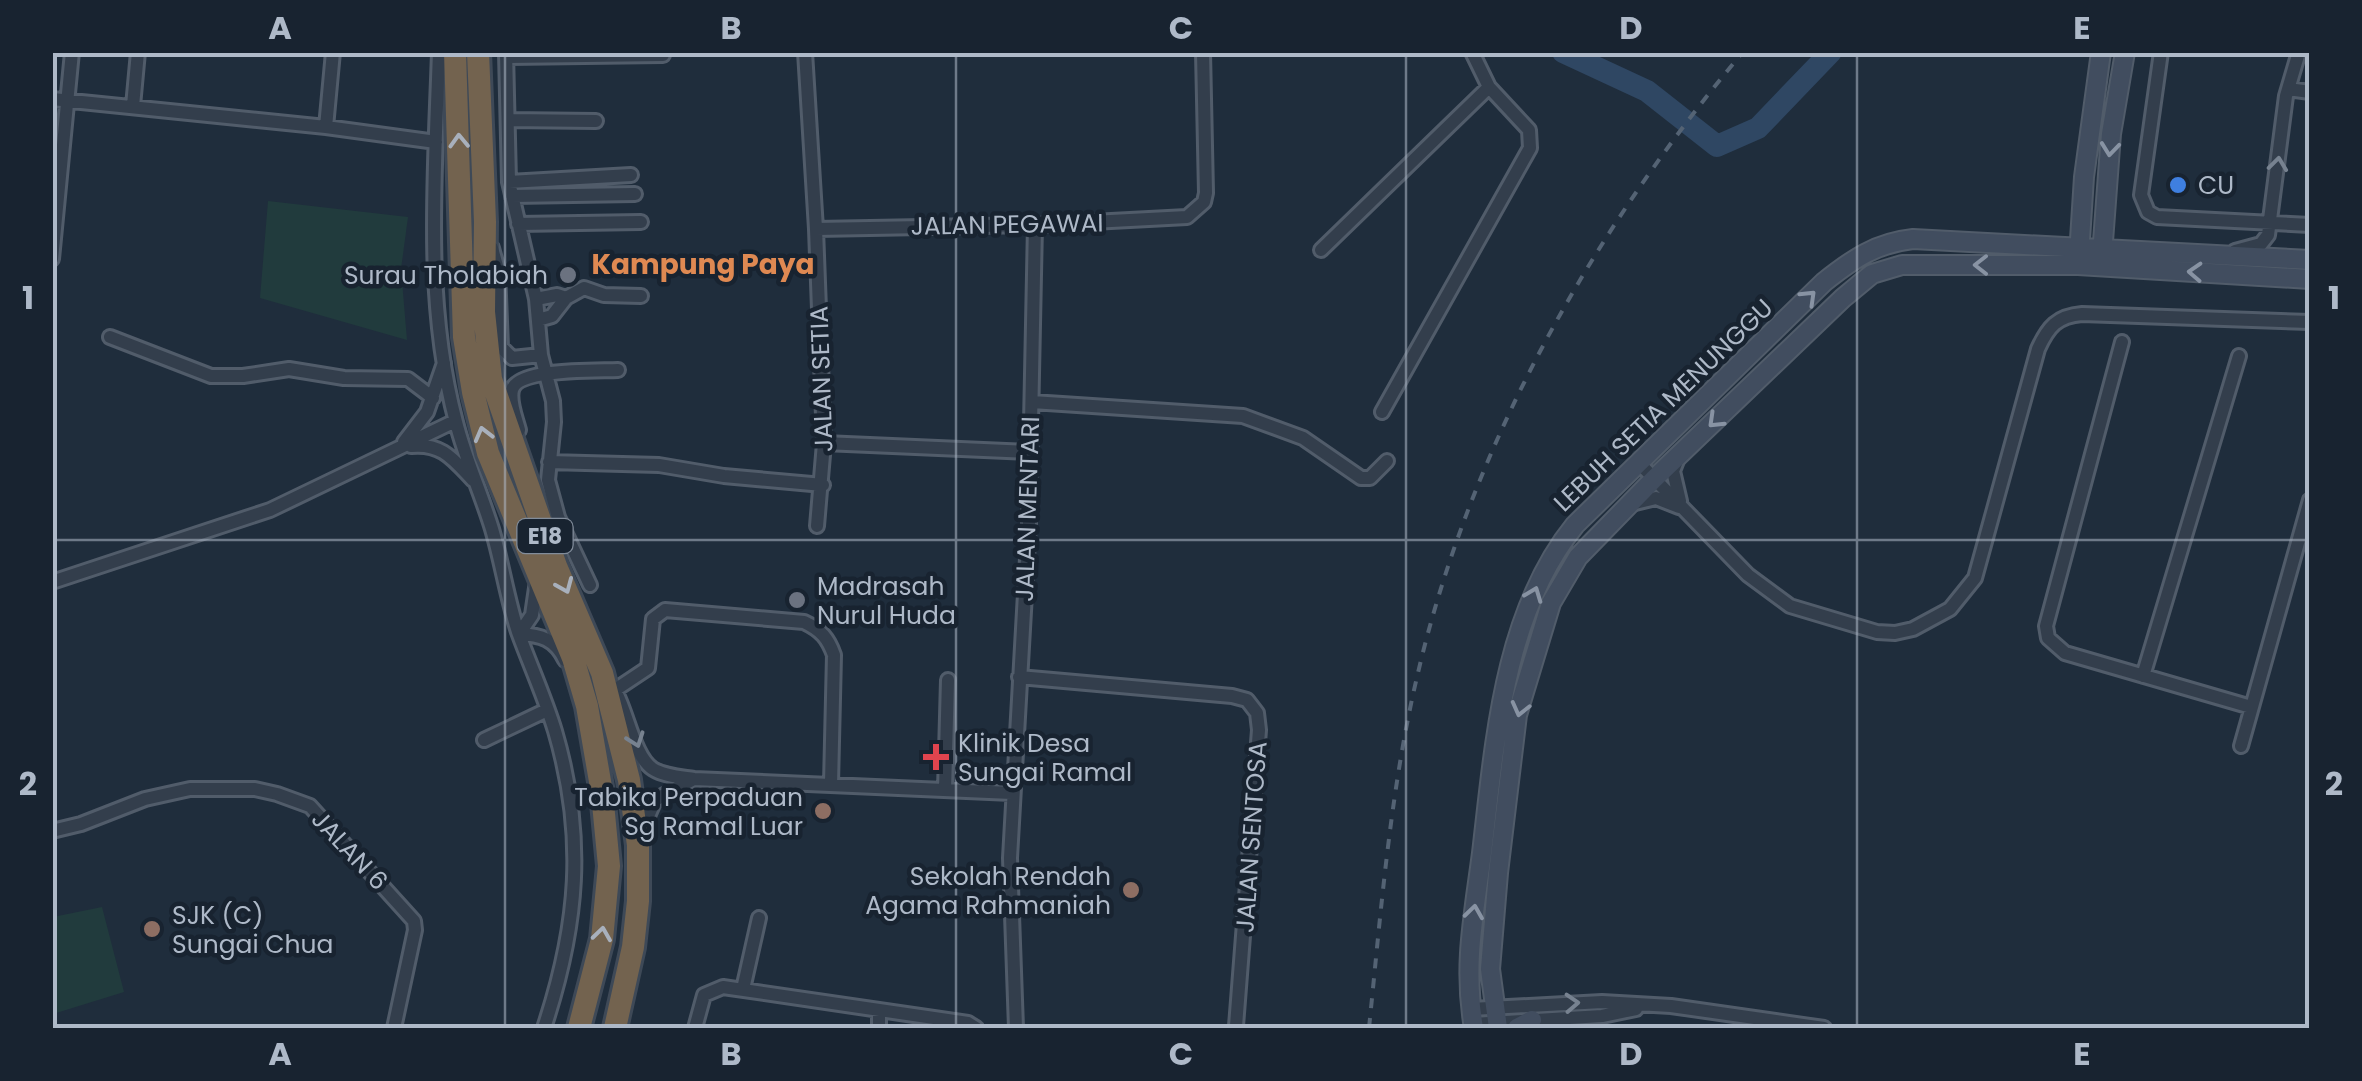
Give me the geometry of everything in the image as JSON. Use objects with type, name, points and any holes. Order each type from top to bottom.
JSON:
[{"type":"highway","name":"E18","points":[[456,52],[464,337],[480,424],[488,453],[573,658],[587,706],[602,792],[609,866],[602,939],[579,1028]]},
{"type":"highway","name":"E18","points":[[478,52],[485,222],[484,312],[491,379],[556,566],[608,682],[629,780],[638,845],[638,901],[634,947],[615,1028]]},
{"type":"street","points":[[52,259],[72,52]]},
{"type":"street","points":[[133,106],[138,52]]},
{"type":"street","points":[[326,127],[333,52]]},
{"type":"street","points":[[439,52],[435,298],[444,362],[456,421],[496,545],[506,593],[548,710],[568,790],[576,860],[564,966],[544,1028]]},
{"type":"street","name":"JALAN SETIA","points":[[805,52],[824,444],[816,526]]},
{"type":"street","name":"JALAN PEGAWAI","points":[[816,228],[1177,219],[1196,211],[1206,192],[1203,52]]},
{"type":"street","points":[[1382,412],[1530,148],[1529,130],[1489,88],[1472,52]]},
{"type":"street","points":[[2078,265],[2084,176],[2101,52]]},
{"type":"street","points":[[2125,52],[2111,134],[2101,266],[2310,280]]},
{"type":"street","points":[[2162,52],[2141,195],[2148,212],[2157,217],[2310,225]]},
{"type":"street","points":[[2213,255],[2261,244],[2268,235],[2288,89],[2299,52]]},
{"type":"street","points":[[590,585],[558,517],[548,480],[554,422],[548,373],[541,355],[536,298],[511,189],[506,55],[663,55]]},
{"type":"street","points":[[1321,250],[1489,88]]},
{"type":"street","points":[[2288,89],[2310,92]]},
{"type":"street","points":[[52,99],[436,142]]},
{"type":"street","points":[[508,120],[596,121]]},
{"type":"street","points":[[511,189],[631,176]]},
{"type":"street","points":[[511,189],[635,194]]},
{"type":"street","points":[[485,222],[498,270],[500,347],[512,358],[541,355]]},
{"type":"street","points":[[518,224],[641,222]]},
{"type":"street","name":"JALAN MENTARI","points":[[1016,1028],[1010,858],[1032,452],[1035,225]]},
{"type":"street","name":"LEBUH SETIA MENUNGGU","points":[[1473,1020],[1467,968],[1499,708],[1536,586],[1560,542],[1824,282],[1870,249],[1912,238],[2102,247]]},
{"type":"street","points":[[2102,247],[2310,260]]},
{"type":"street","name":"LEBUH SETIA MENUNGGU","points":[[1497,1019],[1490,969],[1492,924],[1517,715],[1551,603],[1578,557],[1654,478],[1872,274],[1902,265],[2101,266]]},
{"type":"street","points":[[538,320],[552,316],[566,298],[584,288],[604,295],[641,296]]},
{"type":"street","points":[[536,298],[566,298]]},
{"type":"street","points":[[1639,463],[1748,574],[1790,606],[1877,632],[1912,629],[1950,609],[1975,578],[2038,349],[2045,332],[2056,321],[2082,314],[2310,322]]},
{"type":"street","points":[[110,337],[211,376],[290,369],[344,378],[408,379],[434,398]]},
{"type":"street","points":[[2122,342],[2046,626],[2048,638],[2065,653],[2250,707]]},
{"type":"street","points":[[2144,676],[2239,356]]},
{"type":"street","points":[[399,448],[434,398],[444,362]]},
{"type":"street","points":[[524,477],[512,386],[519,380],[548,373],[618,370]]},
{"type":"street","points":[[1032,402],[1243,416],[1304,438],[1360,478],[1370,478],[1387,461]]},
{"type":"street","points":[[52,582],[270,510],[456,421]]},
{"type":"street","points":[[399,448],[429,444],[452,459],[475,482]]},
{"type":"street","points":[[824,444],[1032,452]]},
{"type":"street","points":[[1678,456],[1674,482],[1685,510]]},
{"type":"street","points":[[550,462],[659,466],[823,485]]},
{"type":"street","points":[[1630,504],[1656,498],[1685,510]]},
{"type":"street","points":[[2241,746],[2310,500]]},
{"type":"street","points":[[519,634],[532,614],[538,572]]},
{"type":"street","points":[[831,784],[834,655],[829,640],[818,628],[789,620],[665,610],[654,619],[648,668],[608,682],[645,761],[653,769],[694,779],[1012,792]]},
{"type":"street","points":[[519,634],[541,636],[561,652],[587,706]]},
{"type":"street","name":"JALAN SENTOSA","points":[[1019,677],[1232,696],[1247,700],[1257,713],[1257,772],[1236,1026]]},
{"type":"street","points":[[946,790],[948,680]]},
{"type":"street","points":[[484,740],[548,710]]},
{"type":"street","points":[[638,845],[646,815],[656,800],[694,779]]},
{"type":"street","name":"JALAN 6","points":[[52,831],[145,799],[190,789],[255,790],[310,806],[414,920],[394,1028]]},
{"type":"street","points":[[743,989],[760,918]]},
{"type":"street","points":[[695,1028],[704,996],[723,986],[972,1026]]},
{"type":"street","points":[[1473,1020],[1602,1002],[1672,1006],[1824,1028]]},
{"type":"street","points":[[1497,1019],[1525,1024],[1602,1016],[1648,1006]]},
{"type":"street","points":[[879,1010],[879,1028]]},
{"type":"green space","points":[[268,201],[408,217],[401,269],[407,340],[260,298]]},
{"type":"green space","points":[[102,907],[124,992],[53,1014],[53,917]]},
{"type":"waterway","points":[[1563,52],[1647,91],[1717,146],[1758,128],[1831,52]]},
{"type":"railway","points":[[1369,1028],[1387,852],[1408,720],[1440,591],[1469,507],[1543,345],[1587,268],[1636,193],[1743,52]]},
{"type":"place","name":"CU","points":[[2178,185]]},
{"type":"place","name":"Surau Tholabiah","points":[[568,275]]},
{"type":"place","name":"Madrasah Nurul Huda","points":[[797,600]]},
{"type":"place","name":"Klinik Desa Sungai Ramal","points":[[936,757]]},
{"type":"place","name":"Tabika Perpaduan Sg Ramal Luar","points":[[823,811]]},
{"type":"place","name":"Sekolah Rendah Agama Rahmaniah","points":[[1131,890]]},
{"type":"place","name":"SJK (C) Sungai Chua","points":[[152,929]]},
{"type":"district","name":"Kampung Paya","points":[[703,264]]}]
